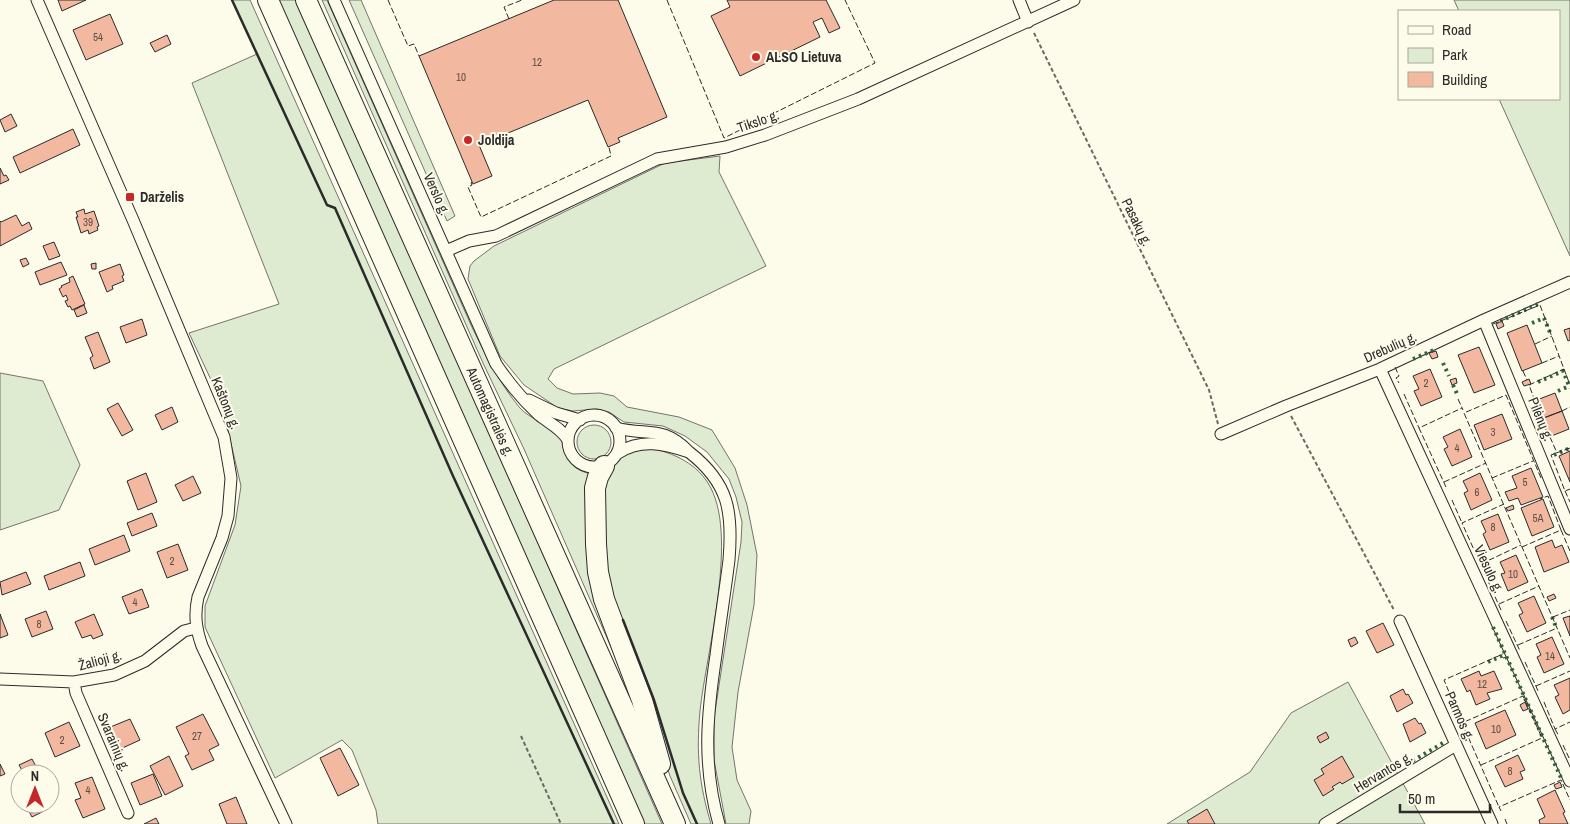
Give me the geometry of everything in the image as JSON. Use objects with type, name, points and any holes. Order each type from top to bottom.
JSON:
[{"type":"highway","points":[[255,0],[317,135],[342,168]]},
{"type":"highway","points":[[268,0],[634,824]]},
{"type":"highway","name":"Automagistralės g.","points":[[306,0],[675,824]]},
{"type":"highway","points":[[611,459],[598,477],[595,488],[598,572],[604,598],[642,700],[656,756],[684,824]]},
{"type":"street","name":"Kaštonų g.","points":[[37,0],[224,437],[231,478],[228,516],[222,538],[198,597],[196,628],[202,646],[286,824]]},
{"type":"street","name":"Verslo g.","points":[[334,0],[496,364],[506,379],[533,409],[559,429],[568,440]]},
{"type":"street","points":[[1019,0],[1028,22]]},
{"type":"street","name":"Tikslo g.","points":[[446,251],[469,241],[496,236],[658,159],[726,147],[765,135],[858,99],[1074,0]]},
{"type":"street","name":"Drebulių g.","points":[[1221,434],[1380,368],[1570,282]]},
{"type":"street","name":"Pilėnų g.","points":[[1484,320],[1570,529]]},
{"type":"street","name":"Viesulo g.","points":[[1380,368],[1570,781]]},
{"type":"street","name":"Verslo g.","points":[[521,396],[556,413],[580,420]]},
{"type":"street","points":[[611,459],[620,440],[616,428],[605,417],[589,416],[580,420],[571,430],[568,440],[570,453],[581,464],[596,468],[611,459],[629,446],[652,444],[689,452]]},
{"type":"street","points":[[616,428],[671,436],[710,470],[719,482],[726,498],[730,518],[731,539],[707,723],[708,777],[713,805],[719,824]]},
{"type":"street","name":"Parmos g.","points":[[1400,621],[1492,824]]},
{"type":"street","name":"Žalioji g.","points":[[0,679],[74,682],[114,675],[156,654],[184,631],[196,628]]},
{"type":"street","name":"Svarainių g.","points":[[74,682],[76,693],[128,813]]},
{"type":"street","name":"Hervantos g.","points":[[1325,824],[1456,745]]},
{"type":"path","name":"Pasakų g.","points":[[1028,22],[1208,390],[1221,434]]},
{"type":"path","points":[[1286,406],[1400,621]]},
{"type":"path","points":[[521,736],[561,824]]},
{"type":"green space","points":[[232,0],[250,0],[619,824],[378,824],[376,810],[352,750],[342,740],[275,778],[205,627],[205,606],[235,525],[241,486],[221,401],[189,333],[279,304],[192,83],[257,54]]},
{"type":"green space","points":[[277,0],[298,0],[662,824],[643,824]]},
{"type":"green space","points":[[322,0],[327,0],[471,325],[493,368],[505,389],[520,408],[554,431],[562,442],[571,463],[582,471],[591,474],[589,520],[636,704],[524,449],[483,363]]},
{"type":"green space","points":[[349,0],[361,0],[455,216],[447,221]]},
{"type":"green space","points":[[1454,0],[1570,0],[1570,256],[1499,100],[1560,100],[1560,10],[1459,10]]},
{"type":"green space","points":[[720,156],[719,172],[766,266],[554,369],[548,379],[557,388],[573,394],[600,393],[614,396],[627,407],[679,417],[712,430],[735,468],[747,505],[757,555],[754,605],[738,692],[732,747],[737,780],[751,811],[749,824],[726,824],[714,760],[714,718],[741,542],[742,522],[729,479],[707,452],[685,436],[663,426],[624,422],[609,412],[597,409],[573,411],[558,408],[524,385],[500,356],[468,279],[470,266],[494,246],[665,163]]},
{"type":"green space","points":[[0,373],[43,381],[80,465],[59,510],[0,530]]},
{"type":"green space","points":[[594,425],[601,426],[606,430],[610,435],[610,449],[606,454],[601,458],[594,459],[587,458],[582,454],[578,449],[577,442],[578,435],[582,430],[587,426]]},
{"type":"green space","points":[[644,447],[672,454],[696,469],[708,483],[717,505],[721,532],[721,562],[714,627],[703,687],[698,741],[701,782],[711,824],[691,824],[670,776],[606,587],[600,489],[613,465],[625,454]]},
{"type":"green space","points":[[1348,682],[1425,824],[1167,824],[1250,772],[1291,713]]},
{"type":"building","points":[[58,0],[86,0],[62,11]]},
{"type":"building","points":[[554,0],[618,0],[667,117],[618,138],[620,142],[608,147],[588,100],[479,145],[492,176],[473,184],[419,56]]},
{"type":"building","name":"ALSO Lietuva","points":[[727,0],[826,0],[840,28],[829,33],[822,18],[813,22],[820,37],[740,76],[711,16],[730,7]]},
{"type":"building","points":[[110,14],[123,44],[86,60],[73,30]]},
{"type":"building","points":[[167,35],[171,44],[155,52],[150,43]]},
{"type":"building","points":[[11,114],[17,126],[5,132],[0,120]]},
{"type":"building","points":[[73,129],[80,145],[20,173],[13,157]]},
{"type":"building","points":[[0,168],[4,176],[6,175],[9,180],[0,184]]},
{"type":"building","points":[[84,209],[85,214],[94,211],[99,226],[97,227],[98,230],[89,234],[88,230],[81,233],[76,217],[78,217],[76,212]]},
{"type":"building","points":[[16,215],[22,226],[29,222],[32,229],[0,246],[0,221]]},
{"type":"building","points":[[54,242],[60,256],[49,260],[43,246]]},
{"type":"building","points":[[26,258],[29,264],[23,267],[20,260]]},
{"type":"building","points":[[61,262],[67,275],[40,285],[35,272]]},
{"type":"building","points":[[96,263],[96,269],[92,269],[91,264]]},
{"type":"building","points":[[120,264],[124,281],[112,286],[113,289],[107,292],[99,272]]},
{"type":"building","points":[[73,276],[85,304],[72,310],[65,301],[68,300],[66,295],[63,297],[59,289],[70,282],[69,278]]},
{"type":"building","points":[[84,305],[87,313],[77,317],[74,310]]},
{"type":"building","points":[[142,319],[147,335],[126,343],[120,327]]},
{"type":"building","points":[[1502,321],[1504,326],[1498,329],[1496,324]]},
{"type":"building","points":[[1527,325],[1542,363],[1522,371],[1507,333]]},
{"type":"building","points":[[1570,328],[1570,340],[1568,341],[1564,330]]},
{"type":"building","points":[[98,332],[110,362],[94,369],[90,358],[93,356],[85,337]]},
{"type":"building","points":[[1479,347],[1495,385],[1474,393],[1458,355]]},
{"type":"building","points":[[1436,351],[1438,357],[1432,359],[1429,353]]},
{"type":"building","points":[[1430,369],[1442,397],[1421,406],[1414,391],[1419,389],[1413,376]]},
{"type":"building","points":[[1456,378],[1457,383],[1452,385],[1450,380]]},
{"type":"building","points":[[1529,379],[1531,384],[1524,386],[1522,382]]},
{"type":"building","points":[[1555,393],[1562,411],[1541,419],[1534,401]]},
{"type":"building","points":[[118,403],[133,430],[122,436],[107,409]]},
{"type":"building","points":[[172,407],[178,422],[162,430],[155,415]]},
{"type":"building","points":[[1562,411],[1569,429],[1549,437],[1541,419]]},
{"type":"building","points":[[1502,414],[1512,439],[1484,450],[1474,425]]},
{"type":"building","points":[[1460,429],[1472,457],[1452,466],[1444,449],[1448,447],[1443,437]]},
{"type":"building","points":[[1570,451],[1570,482],[1559,456]]},
{"type":"building","points":[[1531,468],[1543,497],[1521,505],[1518,498],[1509,501],[1505,492],[1517,488],[1512,476]]},
{"type":"building","points":[[146,473],[157,502],[138,510],[127,481]]},
{"type":"building","points":[[1480,473],[1492,500],[1471,510],[1464,493],[1468,491],[1463,481]]},
{"type":"building","points":[[193,476],[201,493],[183,501],[175,485]]},
{"type":"building","points":[[1543,499],[1554,527],[1532,536],[1521,508]]},
{"type":"building","points":[[1513,505],[1514,509],[1508,511],[1506,508]]},
{"type":"building","points":[[152,513],[157,526],[132,536],[127,523]]},
{"type":"building","points":[[1498,514],[1509,542],[1490,550],[1483,534],[1486,532],[1481,521]]},
{"type":"building","points":[[124,535],[130,551],[95,565],[89,549]]},
{"type":"building","points":[[1552,540],[1555,548],[1562,545],[1569,562],[1544,572],[1535,547]]},
{"type":"building","points":[[178,544],[188,570],[167,578],[157,552]]},
{"type":"building","points":[[1516,555],[1528,582],[1508,591],[1501,574],[1505,573],[1500,562]]},
{"type":"building","points":[[80,562],[85,576],[49,590],[44,576]]},
{"type":"building","points":[[26,572],[31,584],[2,595],[0,582]]},
{"type":"building","points":[[142,589],[149,607],[129,614],[122,597]]},
{"type":"building","points":[[1554,594],[1556,598],[1549,601],[1547,597]]},
{"type":"building","points":[[1534,596],[1546,623],[1527,632],[1519,615],[1523,613],[1518,603]]},
{"type":"building","points":[[46,611],[53,629],[32,637],[25,619]]},
{"type":"building","points":[[0,614],[8,635],[0,638]]},
{"type":"building","points":[[94,614],[103,635],[93,639],[91,635],[82,638],[75,622]]},
{"type":"building","points":[[1570,616],[1570,636],[1563,618]]},
{"type":"building","points":[[1383,623],[1394,645],[1377,653],[1366,631]]},
{"type":"building","points":[[1355,637],[1358,643],[1351,647],[1348,640]]},
{"type":"building","points":[[1552,637],[1564,664],[1544,673],[1537,657],[1541,655],[1536,644]]},
{"type":"building","points":[[1479,671],[1481,676],[1494,671],[1502,689],[1487,693],[1490,699],[1476,705],[1470,690],[1467,692],[1461,679]]},
{"type":"building","points":[[1570,678],[1570,710],[1563,714],[1555,697],[1559,695],[1554,685]]},
{"type":"building","points":[[1403,689],[1413,703],[1397,712],[1390,696]]},
{"type":"building","points":[[1525,702],[1528,709],[1523,711],[1520,705]]},
{"type":"building","points":[[1505,710],[1516,735],[1486,749],[1475,723]]},
{"type":"building","points":[[203,714],[219,745],[209,750],[214,760],[192,770],[185,756],[189,754],[176,727]]},
{"type":"building","points":[[1415,718],[1419,724],[1421,723],[1426,733],[1410,742],[1403,724]]},
{"type":"building","points":[[130,719],[140,740],[118,750],[108,728]]},
{"type":"building","points":[[69,722],[80,746],[55,757],[45,733]]},
{"type":"building","points":[[1326,732],[1329,738],[1320,743],[1317,737]]},
{"type":"building","points":[[340,748],[359,785],[338,796],[320,758]]},
{"type":"building","points":[[1518,755],[1525,770],[1520,772],[1523,779],[1505,787],[1495,766]]},
{"type":"building","points":[[169,756],[183,786],[165,795],[150,766]]},
{"type":"building","points":[[1342,756],[1354,777],[1342,784],[1340,782],[1332,787],[1334,789],[1323,796],[1314,780],[1324,774],[1321,769]]},
{"type":"building","points":[[32,759],[35,764],[21,764]]},
{"type":"building","points":[[0,764],[5,774],[0,776]]},
{"type":"building","points":[[153,774],[162,796],[140,805],[131,783]]},
{"type":"building","points":[[92,777],[105,809],[83,818],[75,800],[81,798],[75,783]]},
{"type":"building","points":[[1560,782],[1562,787],[1556,789],[1554,785]]},
{"type":"building","points":[[1555,790],[1568,824],[1540,824],[1539,820],[1545,817],[1537,799]]},
{"type":"building","points":[[236,797],[247,824],[227,824],[219,804]]},
{"type":"building","points":[[1207,809],[1215,824],[1189,824],[1187,821]]},
{"type":"building","points":[[156,818],[159,824],[144,824]]},
{"type":"hedge","points":[[1500,321],[1538,304]]},
{"type":"hedge","points":[[1532,323],[1544,318],[1551,335]]},
{"type":"hedge","points":[[1413,359],[1436,349]]},
{"type":"hedge","points":[[1443,363],[1449,376]]},
{"type":"hedge","points":[[1538,382],[1563,371],[1570,388]]},
{"type":"hedge","points":[[1453,385],[1458,396]]},
{"type":"hedge","points":[[1558,391],[1567,387]]},
{"type":"hedge","points":[[1554,455],[1570,448]]},
{"type":"hedge","points":[[1552,617],[1556,627]]},
{"type":"hedge","points":[[1493,627],[1562,780]]},
{"type":"hedge","points":[[1488,662],[1504,655],[1505,658]]},
{"type":"hedge","points":[[1407,764],[1443,743]]},
{"type":"fence","points":[[388,0],[408,46],[414,44],[419,56]]},
{"type":"fence","points":[[509,19],[504,7],[522,0]]},
{"type":"fence","points":[[667,0],[724,138],[875,63],[845,0]]},
{"type":"fence","points":[[472,182],[472,185],[468,187],[481,217],[611,156],[609,147]]},
{"type":"fence","points":[[1493,324],[1540,305],[1570,385]]},
{"type":"fence","points":[[1535,344],[1552,336]]},
{"type":"fence","points":[[1542,363],[1559,356]]},
{"type":"fence","points":[[1395,367],[1399,376],[1396,378],[1399,383]]},
{"type":"fence","points":[[1535,401],[1529,385],[1564,369]]},
{"type":"fence","points":[[1523,371],[1527,380]]},
{"type":"fence","points":[[1404,394],[1419,428]]},
{"type":"fence","points":[[1541,478],[1506,395],[1464,413],[1570,658]]},
{"type":"fence","points":[[1458,399],[1463,410]]},
{"type":"fence","points":[[1562,411],[1570,407]]},
{"type":"fence","points":[[1446,487],[1419,428],[1462,408]]},
{"type":"fence","points":[[1550,437],[1557,453]]},
{"type":"fence","points":[[1570,448],[1551,455],[1565,491],[1570,489]]},
{"type":"fence","points":[[1492,478],[1533,461]]},
{"type":"fence","points":[[1444,482],[1486,463]]},
{"type":"fence","points":[[1565,491],[1570,502]]},
{"type":"fence","points":[[1522,547],[1561,530],[1548,496],[1540,499]]},
{"type":"fence","points":[[1452,500],[1462,523]]},
{"type":"fence","points":[[1501,610],[1462,523],[1504,504]]},
{"type":"fence","points":[[1561,530],[1570,551]]},
{"type":"fence","points":[[1481,564],[1521,545]]},
{"type":"fence","points":[[1499,604],[1539,586]]},
{"type":"fence","points":[[1553,617],[1570,610]]},
{"type":"fence","points":[[1506,621],[1520,651]]},
{"type":"fence","points":[[1518,645],[1557,628]]},
{"type":"fence","points":[[1462,723],[1444,680],[1503,654]]},
{"type":"fence","points":[[1525,662],[1539,693]]},
{"type":"fence","points":[[1536,686],[1570,671]]},
{"type":"fence","points":[[1481,765],[1542,738],[1523,696],[1462,723],[1499,807]]},
{"type":"fence","points":[[1544,702],[1555,729],[1570,722]]},
{"type":"fence","points":[[1555,729],[1559,736]]},
{"type":"fence","points":[[1563,745],[1570,760]]},
{"type":"fence","points":[[1501,811],[1499,807],[1561,780],[1570,800]]},
{"type":"fence","points":[[1505,819],[1507,824]]},
{"type":"wall","points":[[232,0],[327,205],[335,208],[453,476],[614,824]]},
{"type":"wall","points":[[623,620],[654,700],[683,793],[697,824]]},
{"type":"place","name":"ALSO Lietuva","points":[[756,57]]},
{"type":"place","name":"Joldija","points":[[468,140]]},
{"type":"place","name":"Darželis","points":[[130,197]]}]
